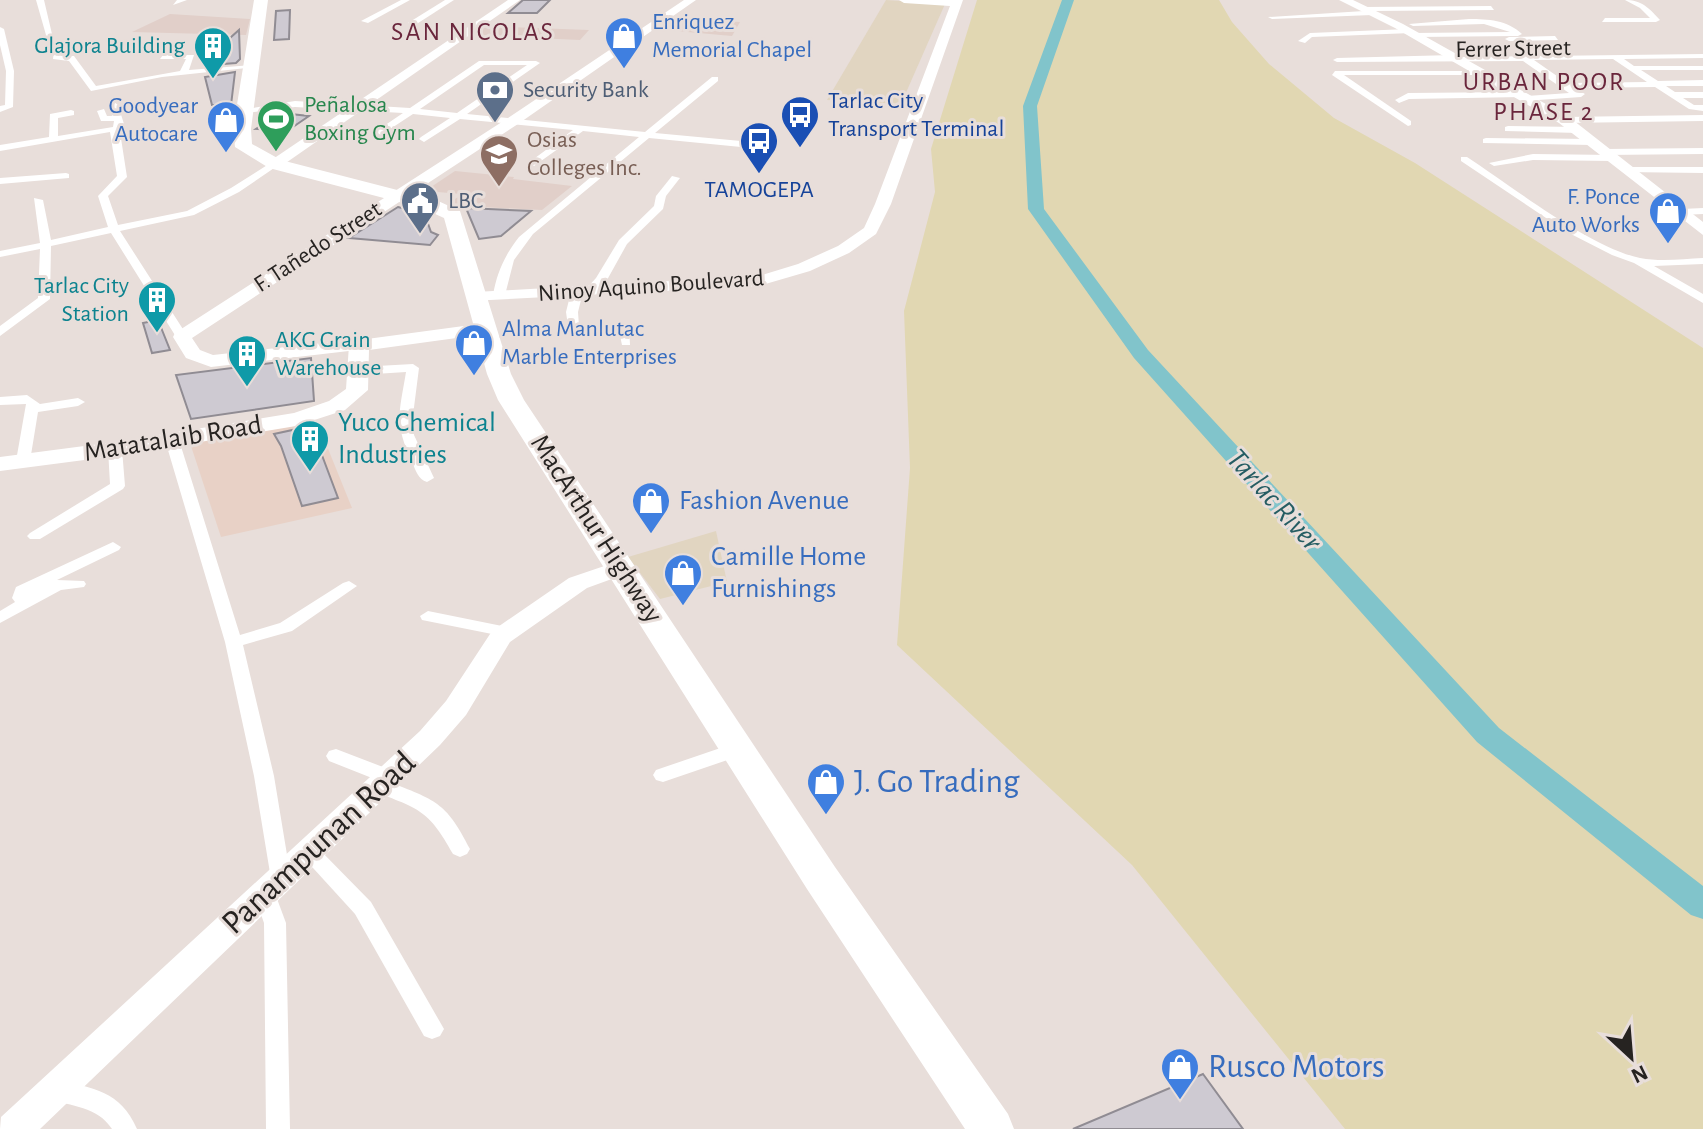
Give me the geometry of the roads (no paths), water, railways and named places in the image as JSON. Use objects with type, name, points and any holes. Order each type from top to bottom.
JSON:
[{"type":"highway","name":"MacArthur Highway","points":[[261,0],[241,138],[244,147],[275,164],[445,210],[454,217],[487,307],[499,374],[511,400],[991,1129]]},
{"type":"main road","points":[[275,164],[515,0]]},
{"type":"main road","name":"F. Tañedo Street","points":[[182,337],[513,121],[691,0]]},
{"type":"main road","points":[[904,0],[954,1]]},
{"type":"main road","points":[[1344,0],[1415,33],[1564,120],[1703,230]]},
{"type":"main road","name":"Ninoy Aquino Boulevard","points":[[487,307],[583,292],[759,281],[830,259],[873,228],[939,54],[954,1]]},
{"type":"main road","points":[[182,337],[193,354],[211,361],[359,345],[487,307]]},
{"type":"main road","points":[[359,345],[359,371]]},
{"type":"main road","name":"Matatalaib Road","points":[[12,462],[172,440],[323,411],[353,395],[357,390],[359,371]]},
{"type":"main road","name":"Panampunan Road","points":[[14,1129],[384,782],[456,708],[492,648],[507,632],[578,583],[622,567]]},
{"type":"street","points":[[40,0],[57,59],[71,58],[94,89],[184,72],[252,67]]},
{"type":"street","points":[[365,21],[406,0]]},
{"type":"street","points":[[412,23],[450,0]]},
{"type":"street","points":[[1609,22],[1656,20],[1643,6],[1629,0]]},
{"type":"street","points":[[1276,20],[1491,8]]},
{"type":"street","points":[[433,10],[450,11],[447,13]]},
{"type":"street","points":[[1374,14],[1466,16]]},
{"type":"street","points":[[1415,33],[1432,23],[1492,21],[1508,26],[1518,34]]},
{"type":"street","points":[[1432,23],[1480,28]]},
{"type":"street","points":[[0,31],[5,94],[9,107],[0,109]]},
{"type":"street","points":[[1302,41],[1310,35],[1415,33],[1518,34],[1557,37],[1415,33]]},
{"type":"street","name":"Ferrer Street","points":[[1450,55],[1585,48]]},
{"type":"street","points":[[1337,60],[1450,55],[1702,65]]},
{"type":"street","points":[[163,57],[191,57],[184,72]]},
{"type":"street","points":[[1525,58],[1579,95]]},
{"type":"street","points":[[1559,58],[1603,85]]},
{"type":"street","points":[[1619,60],[1694,108],[1703,108]]},
{"type":"street","points":[[381,132],[482,63],[536,63],[424,139]]},
{"type":"street","points":[[1639,71],[1702,65]]},
{"type":"street","points":[[1408,123],[1335,73],[1481,73]]},
{"type":"street","points":[[487,307],[516,245],[544,217],[715,79]]},
{"type":"street","points":[[1393,81],[1514,92]]},
{"type":"street","points":[[1565,86],[1666,89],[1703,95]]},
{"type":"street","points":[[1413,87],[1579,95],[1703,86]]},
{"type":"street","points":[[1454,90],[1514,92]]},
{"type":"street","points":[[1399,100],[1408,96],[1514,92]]},
{"type":"street","points":[[1435,102],[1514,92]]},
{"type":"street","points":[[1684,102],[1703,102]]},
{"type":"street","points":[[245,110],[295,104],[411,111],[741,144]]},
{"type":"street","points":[[114,105],[122,177],[103,196],[115,231],[182,337]]},
{"type":"street","points":[[101,111],[104,119],[116,124]]},
{"type":"street","points":[[53,138],[53,116],[71,113]]},
{"type":"street","points":[[1564,120],[1703,118]]},
{"type":"street","points":[[0,148],[116,124]]},
{"type":"street","points":[[534,163],[581,128]]},
{"type":"street","points":[[1508,129],[1578,130]]},
{"type":"street","points":[[1486,141],[1592,142]]},
{"type":"street","points":[[1494,163],[1533,157],[1703,151]]},
{"type":"street","points":[[1464,159],[1579,232],[1638,261],[1703,299]]},
{"type":"street","points":[[0,254],[115,231],[197,210],[275,164]]},
{"type":"street","points":[[1627,170],[1703,170]]},
{"type":"street","points":[[0,181],[66,176]]},
{"type":"street","points":[[626,342],[625,327],[573,330],[572,312],[583,292],[601,280],[623,242],[659,207],[661,196],[675,178]]},
{"type":"street","points":[[0,332],[44,299],[46,244],[38,200]]},
{"type":"street","points":[[1682,212],[1703,211]]},
{"type":"street","points":[[1638,261],[1703,261]]},
{"type":"street","points":[[0,318],[20,318]]},
{"type":"street","points":[[359,371],[413,368],[405,423],[407,435],[427,478]]},
{"type":"street","points":[[0,401],[32,401],[32,409],[12,462]]},
{"type":"street","points":[[32,409],[78,402]]},
{"type":"street","points":[[172,440],[234,642],[264,776],[275,923],[278,1129]]},
{"type":"street","points":[[35,536],[118,486],[115,449]]},
{"type":"street","points":[[27,602],[20,598],[22,591],[113,547]]},
{"type":"street","points":[[0,618],[57,585],[78,584]]},
{"type":"street","points":[[234,642],[286,627],[349,586]]},
{"type":"street","points":[[428,616],[507,632]]},
{"type":"street","points":[[663,775],[738,749]]},
{"type":"street","points":[[336,756],[441,813],[460,849]]},
{"type":"street","points":[[310,852],[363,908],[432,1029]]},
{"type":"street","points":[[56,1090],[111,1106],[121,1117],[125,1129]]},
{"type":"waterway","name":"Tarlac River","points":[[1068,0],[1030,106],[1036,209],[1141,354],[1488,735],[1703,905]]},
{"type":"place","name":"Enriquez Memorial Chapel","points":[[624,70]]},
{"type":"place","name":"Glajora Building","points":[[213,80]]},
{"type":"place","name":"Security Bank","points":[[495,124]]},
{"type":"place","name":"Tarlac City Transport Terminal","points":[[800,149]]},
{"type":"place","name":"Peñalosa Boxing Gym","points":[[276,153]]},
{"type":"place","name":"Goodyear Autocare","points":[[226,154]]},
{"type":"place","name":"TAMOGEPA","points":[[759,175]]},
{"type":"place","name":"Osias Colleges Inc.","points":[[499,188]]},
{"type":"place","name":"LBC","points":[[420,235]]},
{"type":"place","name":"F. Ponce Auto Works","points":[[1668,245]]},
{"type":"place","name":"Tarlac City Station","points":[[157,334]]},
{"type":"place","name":"Alma Manlutac Marble Enterprises","points":[[474,377]]},
{"type":"place","name":"AKG Grain Warehouse","points":[[247,388]]},
{"type":"place","name":"Yuco Chemical Industries","points":[[310,473]]},
{"type":"place","name":"Fashion Avenue","points":[[651,535]]},
{"type":"place","name":"Camille Home Furnishings","points":[[683,607]]},
{"type":"place","name":"J. Go Trading","points":[[826,816]]},
{"type":"place","name":"Rusco Motors","points":[[1180,1101]]},
{"type":"district","name":"SAN NICOLAS","points":[[473,32]]},
{"type":"district","name":"URBAN POOR PHASE 2","points":[[1544,97]]}]
